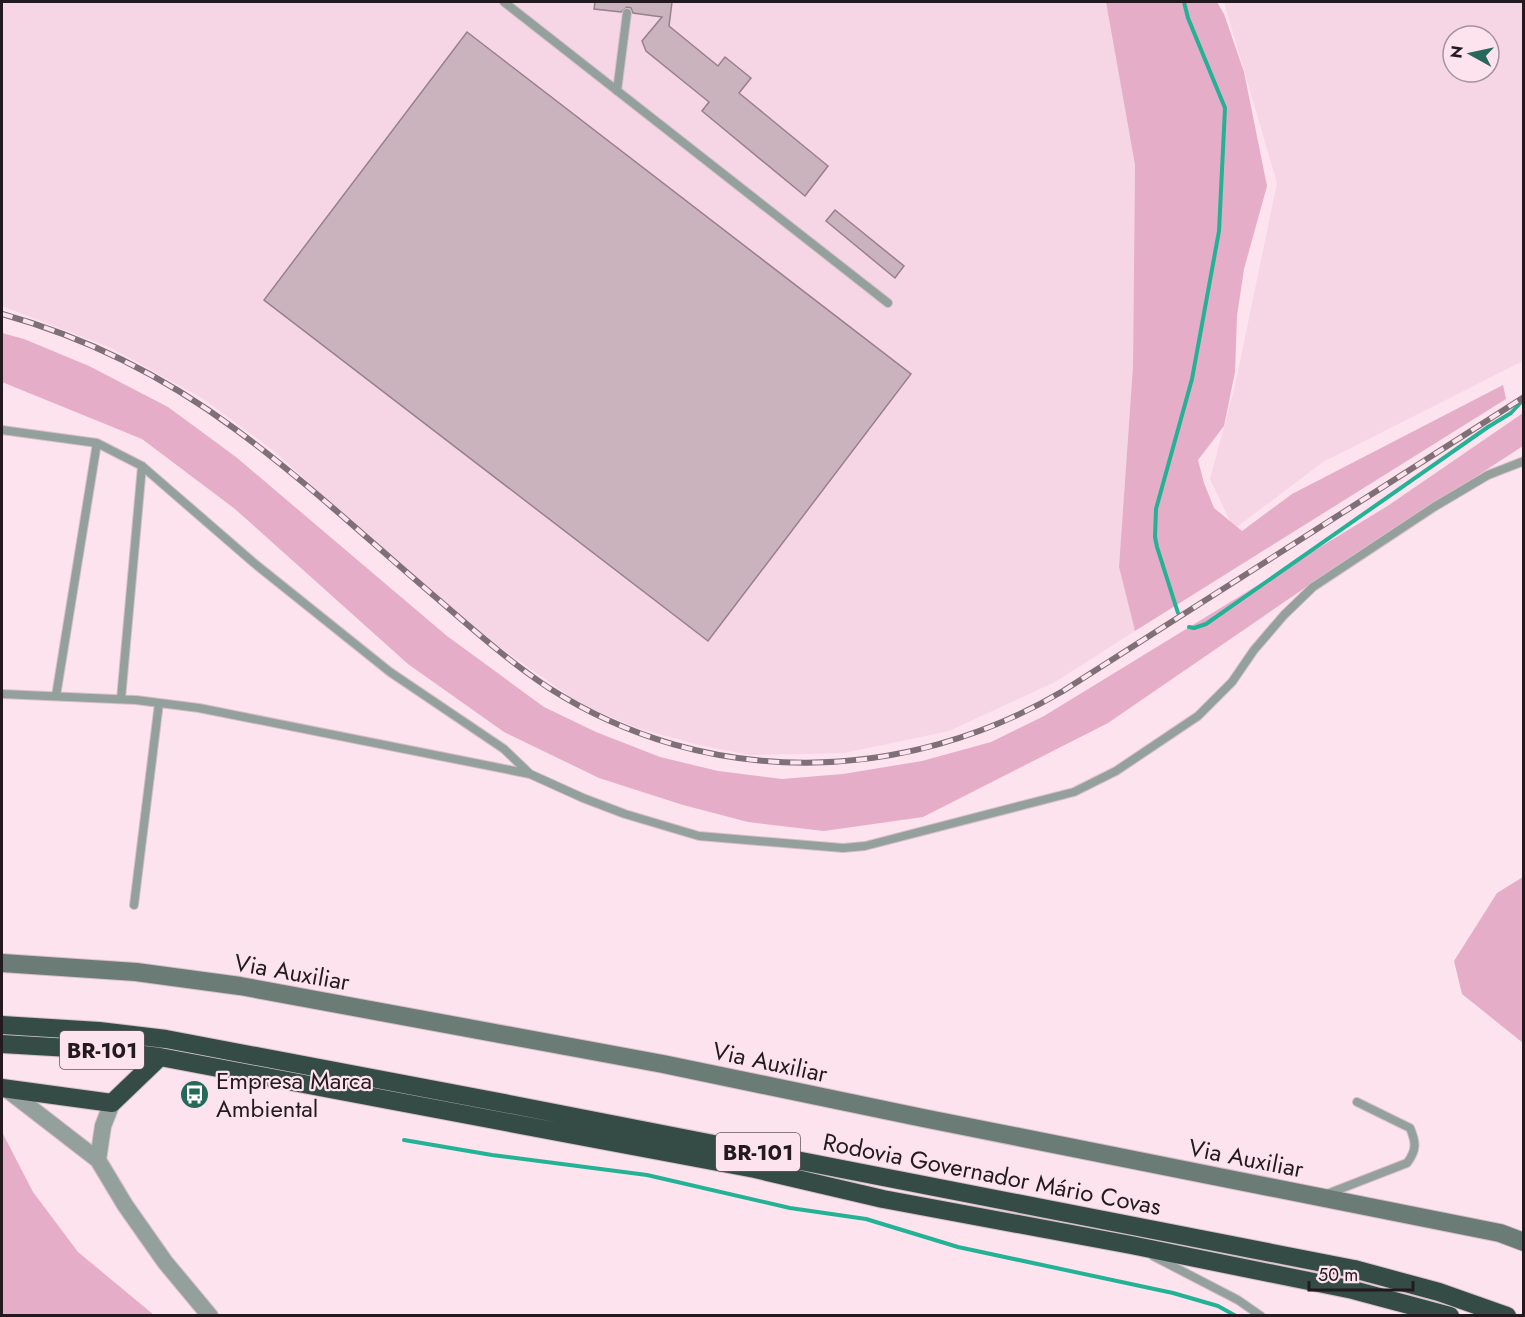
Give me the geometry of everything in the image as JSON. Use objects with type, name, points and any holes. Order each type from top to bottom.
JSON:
[{"type":"highway","name":"Rodovia Governador Mário Covas","points":[[2,1025],[99,1031],[166,1039],[537,1109],[1354,1269],[1439,1292],[1507,1316]]},
{"type":"highway","name":"Rodovia Governador Mário Covas","points":[[2,1044],[104,1050],[160,1057],[755,1169],[883,1199],[1131,1245],[1353,1290],[1450,1316]]},
{"type":"highway","points":[[3,1088],[112,1103],[160,1057]]},
{"type":"street","name":"Via Auxiliar","points":[[2,963],[136,972],[240,986],[663,1064],[1500,1233],[1524,1242]]},
{"type":"street","points":[[3,1088],[98,1160],[125,1205],[210,1316]]},
{"type":"street","points":[[98,1160],[103,1126],[112,1103]]},
{"type":"lane","points":[[504,2],[888,303]]},
{"type":"lane","points":[[617,91],[627,13]]},
{"type":"lane","points":[[2,430],[97,443],[142,466],[254,563],[390,672],[504,749],[530,774]]},
{"type":"lane","points":[[56,696],[97,443]]},
{"type":"lane","points":[[2,694],[121,699],[199,708],[530,774],[615,810],[699,836],[843,848],[865,846],[1074,792],[1116,771],[1198,716],[1232,682],[1254,650],[1284,615],[1313,587],[1434,507],[1488,475],[1524,462]]},
{"type":"lane","points":[[121,699],[142,466]]},
{"type":"lane","points":[[134,905],[159,703]]},
{"type":"lane","points":[[1321,1196],[1407,1162],[1415,1152],[1415,1139],[1410,1128],[1357,1102]]},
{"type":"lane","points":[[1131,1245],[1238,1300],[1261,1316]]},
{"type":"shaded area","points":[[2,2],[1106,2],[1135,165],[1133,366],[1119,567],[1135,631],[1055,682],[949,731],[844,753],[750,755],[699,745],[637,728],[582,705],[448,611],[274,451],[202,398],[111,348],[2,306]]},
{"type":"shaded area","points":[[1106,2],[1217,2],[1224,14],[1244,72],[1267,186],[1244,269],[1237,316],[1235,372],[1224,426],[1198,460],[1214,508],[1242,531],[1292,494],[1503,385],[1506,399],[1135,631],[1119,567],[1133,366],[1135,165]]},
{"type":"shaded area","points":[[1224,2],[1523,2],[1523,361],[1323,462],[1234,529],[1210,479],[1235,386],[1277,183]]},
{"type":"shaded area","points":[[2,333],[24,339],[89,366],[168,407],[236,457],[447,636],[544,707],[596,732],[660,757],[718,771],[782,779],[843,774],[922,761],[991,742],[1044,716],[1389,505],[1523,413],[1523,446],[1312,583],[1108,723],[923,817],[824,831],[748,822],[683,805],[599,778],[504,732],[408,664],[235,509],[142,439],[2,382]]},
{"type":"shaded area","points":[[1523,877],[1523,1043],[1462,994],[1454,961],[1497,893]]},
{"type":"shaded area","points":[[2,1132],[33,1192],[78,1252],[154,1315],[2,1315]]},
{"type":"building","points":[[595,2],[672,2],[669,26],[718,66],[725,57],[751,78],[739,93],[828,166],[805,196],[702,111],[709,102],[646,51],[642,41],[662,17],[633,13],[631,8],[627,7],[621,12],[594,9]]},
{"type":"building","points":[[467,32],[911,374],[708,641],[264,300]]},
{"type":"building","points":[[835,210],[904,266],[895,278],[826,221]]},
{"type":"waterway","points":[[1178,613],[1157,547],[1156,509],[1192,379],[1219,231],[1225,108],[1188,18],[1184,2]]},
{"type":"waterway","points":[[1189,627],[1194,628],[1206,624],[1511,413],[1524,399]]},
{"type":"waterway","points":[[404,1140],[492,1155],[647,1175],[790,1208],[866,1219],[958,1247],[1173,1293],[1218,1306],[1236,1316]]},
{"type":"railway","points":[[2,314],[64,334],[94,347],[181,392],[208,410],[284,467],[486,640],[549,688],[610,721],[674,744],[739,758],[806,763],[872,758],[938,744],[1002,722],[1063,691],[1524,397]]},
{"type":"place","name":"Empresa Marca Ambiental","points":[[195,1094]]}]
